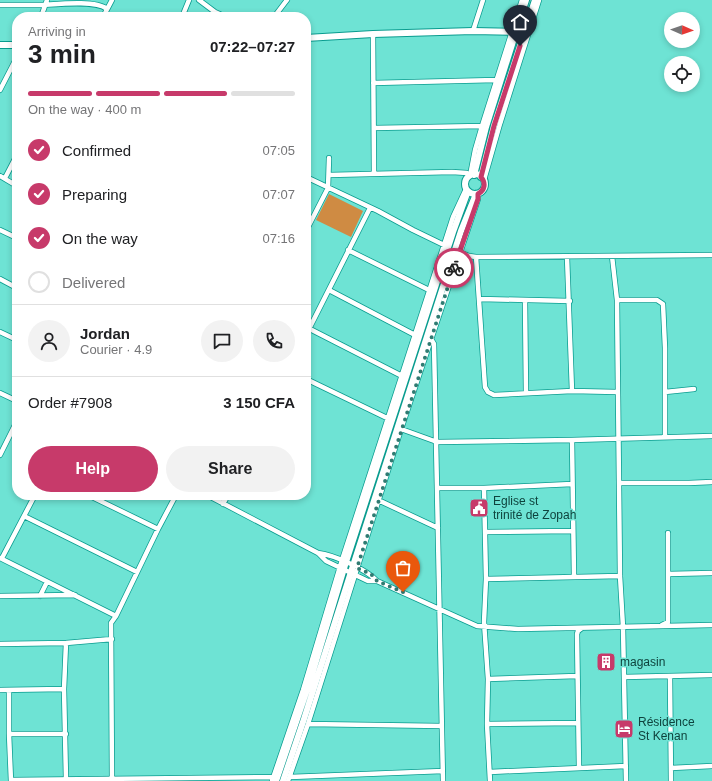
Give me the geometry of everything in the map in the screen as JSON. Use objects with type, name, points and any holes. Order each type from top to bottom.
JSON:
[{"type":"main road","points":[[274,780],[310,681],[344,561],[467,190],[465,182],[472,175],[514,32],[526,0]]},
{"type":"main road","points":[[283,781],[355,567],[461,231],[477,194],[484,188],[482,178],[494,126],[536,0]]},
{"type":"main road","points":[[311,38],[373,34],[514,32]]},
{"type":"main road","points":[[0,45],[12,45]]},
{"type":"main road","points":[[472,175],[482,178]]},
{"type":"main road","points":[[467,190],[471,193],[477,194]]},
{"type":"street","points":[[106,12],[112,0]]},
{"type":"street","points":[[184,12],[189,0]]},
{"type":"street","points":[[199,0],[215,12]]},
{"type":"street","points":[[278,12],[287,0]]},
{"type":"street","points":[[472,32],[483,0]]},
{"type":"street","points":[[329,175],[452,172],[472,175],[475,150],[496,80],[514,32],[522,0]]},
{"type":"street","points":[[482,178],[539,0]]},
{"type":"street","points":[[0,5],[84,1],[102,5],[107,9]]},
{"type":"street","points":[[43,12],[46,2]]},
{"type":"street","points":[[373,34],[374,173]]},
{"type":"street","points":[[0,90],[12,66]]},
{"type":"street","points":[[373,82],[496,80]]},
{"type":"street","points":[[374,128],[482,126]]},
{"type":"street","points":[[311,220],[328,188],[329,158]]},
{"type":"street","points":[[12,162],[2,177],[12,183]]},
{"type":"street","points":[[311,180],[444,245]]},
{"type":"street","points":[[344,561],[387,418],[453,217],[467,190]]},
{"type":"street","points":[[355,567],[459,252],[478,199],[477,194]]},
{"type":"street","points":[[311,323],[370,208]]},
{"type":"street","points":[[0,230],[12,236]]},
{"type":"street","points":[[348,250],[430,290]]},
{"type":"street","points":[[459,252],[476,257],[712,255]]},
{"type":"street","points":[[612,256],[617,300],[620,576],[623,627],[626,781]]},
{"type":"street","points":[[476,257],[485,387],[488,392],[494,395],[572,391],[617,392]]},
{"type":"street","points":[[567,257],[570,301],[572,391]]},
{"type":"street","points":[[0,279],[12,285]]},
{"type":"street","points":[[329,290],[415,335]]},
{"type":"street","points":[[480,299],[570,301]]},
{"type":"street","points":[[617,300],[657,300],[663,304],[666,437]]},
{"type":"street","points":[[525,301],[526,393]]},
{"type":"street","points":[[311,330],[402,376]]},
{"type":"street","points":[[0,332],[12,338]]},
{"type":"street","points":[[431,339],[434,344],[437,442],[443,781]]},
{"type":"street","points":[[311,382],[387,418]]},
{"type":"street","points":[[665,392],[694,389]]},
{"type":"street","points":[[0,393],[12,399]]},
{"type":"street","points":[[401,429],[437,442],[712,436]]},
{"type":"street","points":[[0,454],[12,431]]},
{"type":"street","points":[[572,440],[574,576]]},
{"type":"street","points":[[619,484],[712,482]]},
{"type":"street","points":[[437,488],[484,488],[572,484]]},
{"type":"street","points":[[484,488],[486,532],[484,626],[488,679],[490,781]]},
{"type":"street","points":[[32,500],[1,558],[116,616]]},
{"type":"street","points":[[98,500],[158,529]]},
{"type":"street","points":[[112,779],[111,623],[116,616],[173,500]]},
{"type":"street","points":[[216,500],[318,553],[326,560],[368,581],[377,581],[441,609],[472,625],[518,629],[712,625]]},
{"type":"street","points":[[223,504],[225,500]]},
{"type":"street","points":[[378,500],[438,528]]},
{"type":"street","points":[[24,516],[137,572]]},
{"type":"street","points":[[486,532],[574,531]]},
{"type":"street","points":[[661,626],[668,622],[668,533]]},
{"type":"street","points":[[318,553],[329,554],[344,561],[371,574],[377,581]]},
{"type":"street","points":[[353,573],[308,724],[289,779],[443,771]]},
{"type":"street","points":[[668,574],[712,573]]},
{"type":"street","points":[[486,579],[620,576]]},
{"type":"street","points":[[40,596],[47,582]]},
{"type":"street","points":[[0,596],[77,595]]},
{"type":"street","points":[[579,768],[577,634],[582,628]]},
{"type":"street","points":[[0,644],[66,643],[112,639]]},
{"type":"street","points":[[66,643],[64,689],[66,779]]},
{"type":"street","points":[[624,677],[712,675]]},
{"type":"street","points":[[488,679],[577,676]]},
{"type":"street","points":[[670,677],[672,781]]},
{"type":"street","points":[[0,690],[64,689]]},
{"type":"street","points":[[9,690],[11,780],[274,780]]},
{"type":"street","points":[[488,724],[578,723]]},
{"type":"street","points":[[308,724],[442,726]]},
{"type":"street","points":[[9,734],[66,734]]},
{"type":"street","points":[[490,772],[626,766]]},
{"type":"street","points":[[671,768],[712,766]]},
{"type":"shaded area","points":[[329,194],[363,211],[351,237],[316,220]]},
{"type":"way so far","points":[[403,592],[377,581],[371,574],[357,568],[454,268]]},
{"type":"place","name":"Eglise st trinité de Zopah","points":[[479,508]]},
{"type":"place","name":"magasin","points":[[606,662]]},
{"type":"place","name":"Résidence St Kenan","points":[[624,729]]},
{"type":"route","points":[[454,268],[478,199],[478,194],[483,190],[484,180],[481,177],[489,143],[520,46]]}]
